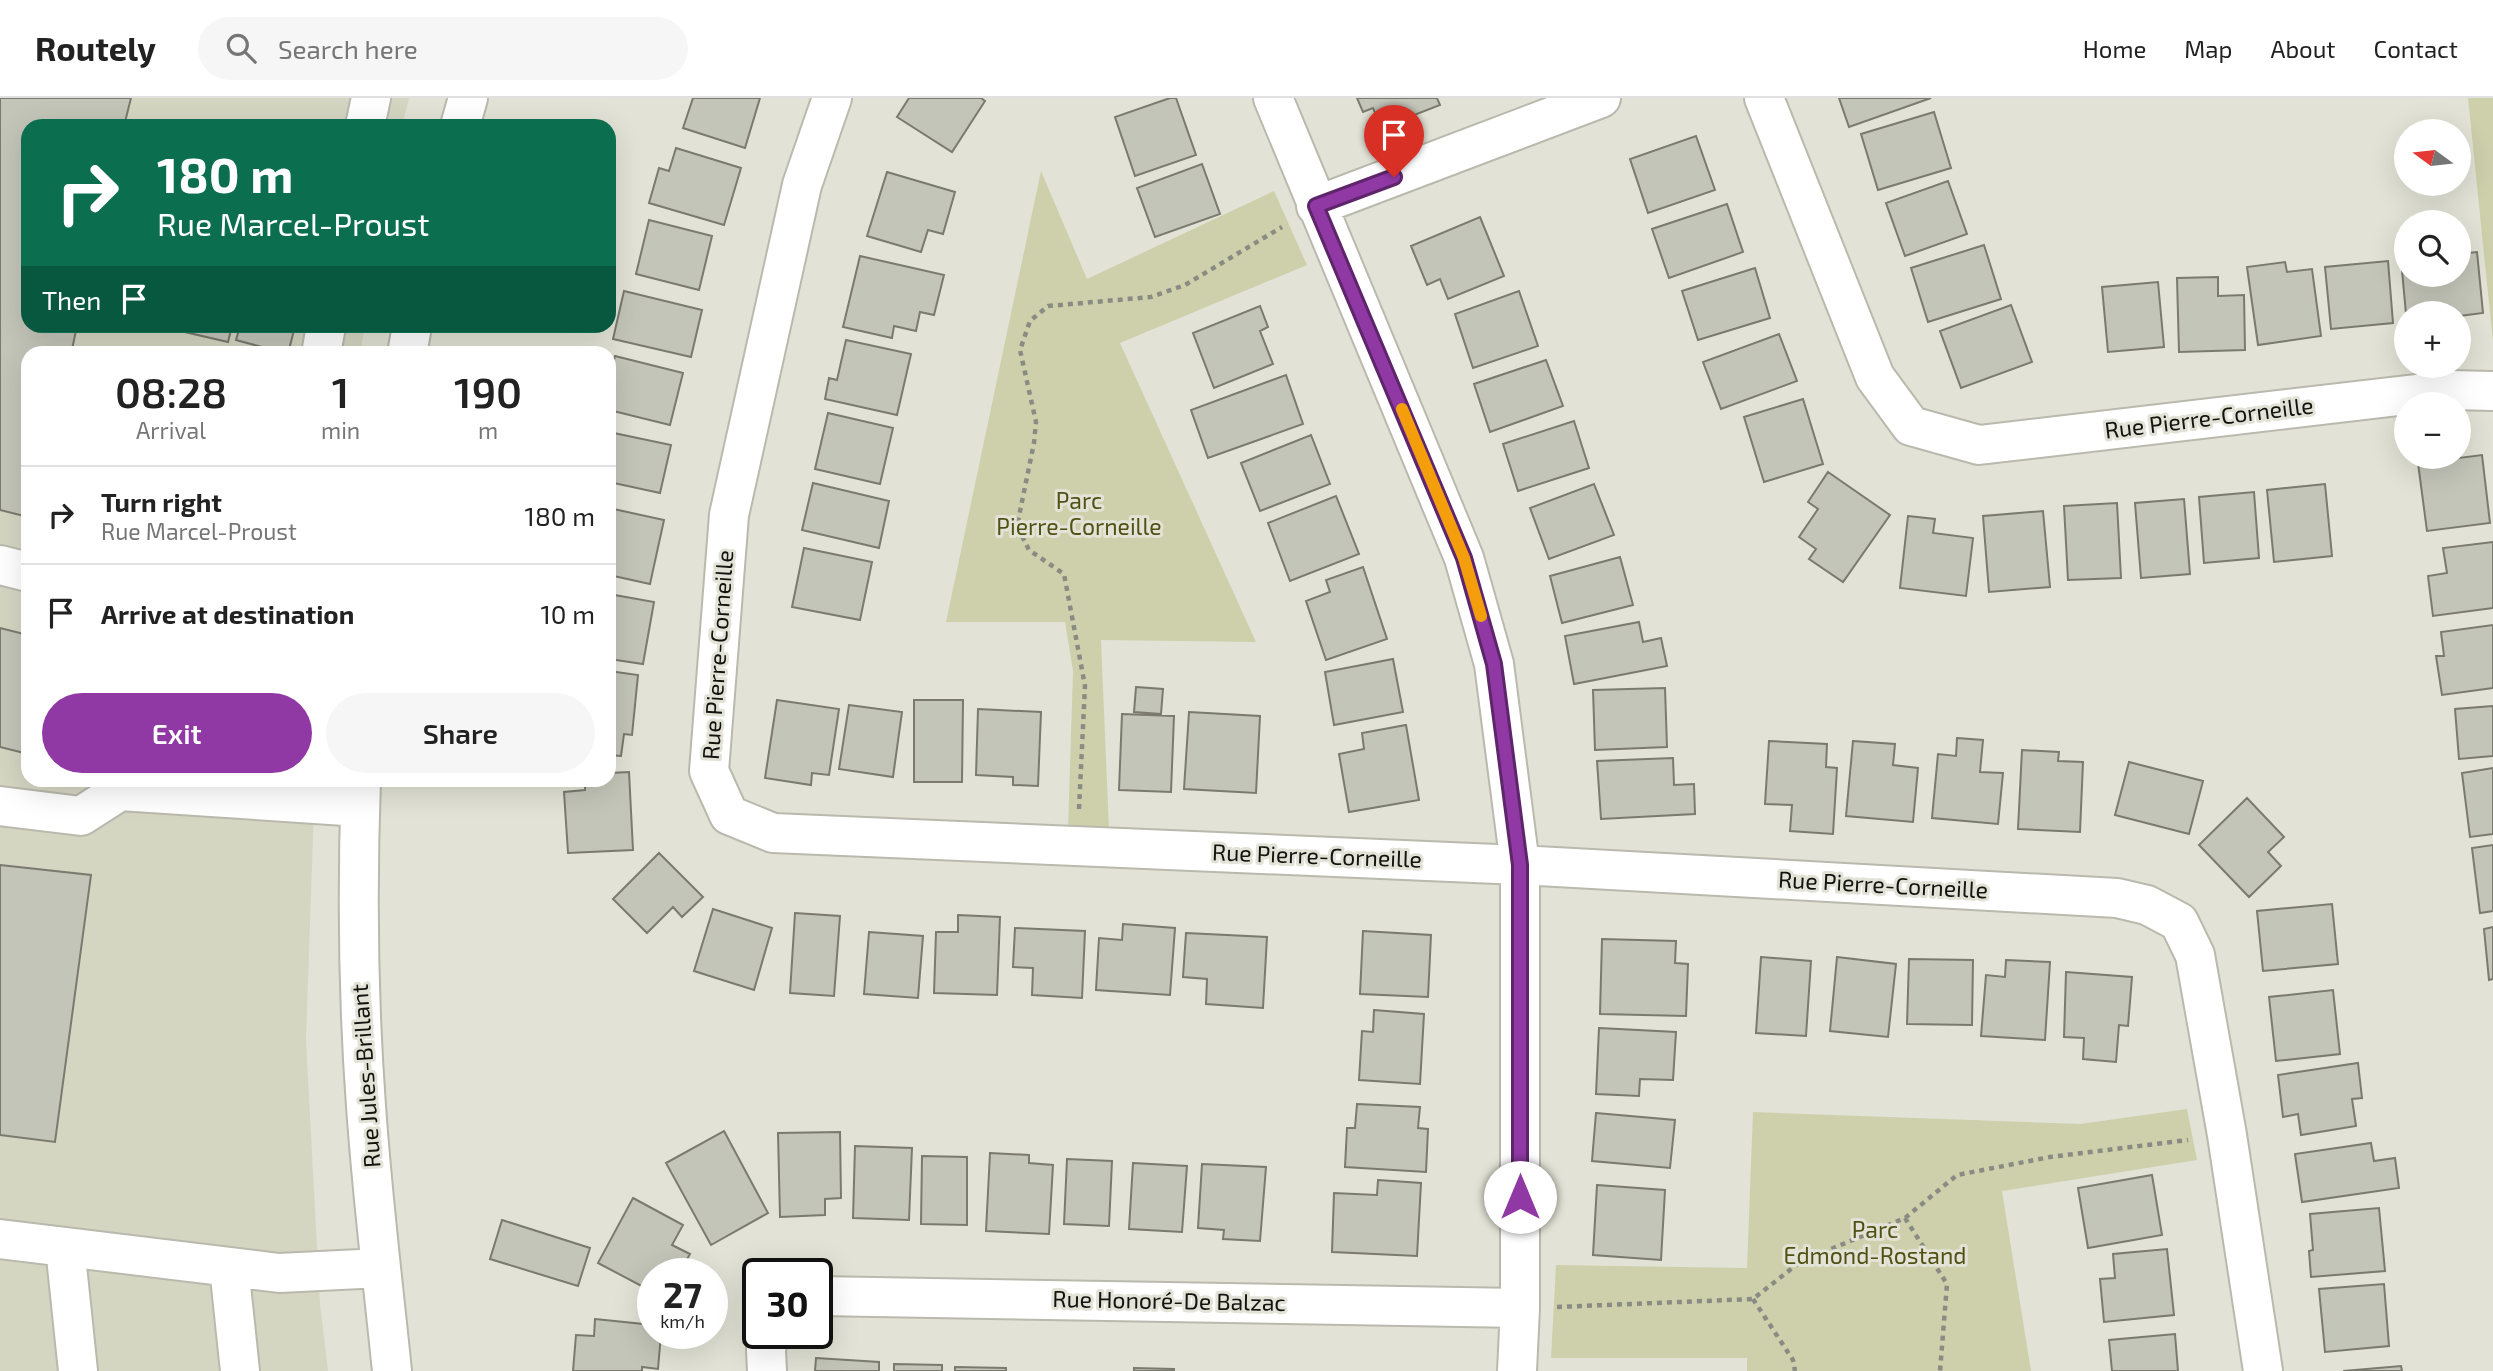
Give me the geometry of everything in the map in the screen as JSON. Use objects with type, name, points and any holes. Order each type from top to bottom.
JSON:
[{"type":"street","points":[[366,119],[371,98]]},
{"type":"street","points":[[462,119],[468,98]]},
{"type":"street","name":"Rue Pierre-Corneille","points":[[832,98],[802,186],[729,514],[709,771],[729,815],[773,833],[1520,865],[2117,898],[2147,905],[2179,922],[2195,955],[2227,1135],[2263,1371]]},
{"type":"street","points":[[1273,98],[1464,558],[1494,664],[1520,865],[1520,1308],[1517,1371]]},
{"type":"street","points":[[1316,206],[1601,98]]},
{"type":"street","name":"Rue Pierre-Corneille","points":[[1764,98],[1875,377],[1911,426],[1979,445],[2450,390],[2493,391]]},
{"type":"street","points":[[0,565],[21,570]]},
{"type":"street","points":[[0,806],[81,816],[120,791],[360,794]]},
{"type":"street","name":"Rue Jules-Brillant","points":[[360,794],[361,1012],[366,1107],[392,1371]]},
{"type":"street","points":[[0,1239],[279,1273],[382,1268]]},
{"type":"street","points":[[65,1247],[78,1371]]},
{"type":"street","points":[[229,1267],[240,1371]]},
{"type":"street","name":"Rue Honoré-De Balzac","points":[[833,1296],[1520,1308]]},
{"type":"street","points":[[766,1349],[767,1371]]},
{"type":"path","points":[[1077,846],[1085,686],[1064,574],[1029,550],[1017,526],[1036,422],[1020,350],[1030,321],[1048,306],[1151,297],[1185,285],[1316,206]]},
{"type":"path","points":[[1520,1308],[1753,1299],[1800,1262],[1905,1218],[1957,1175],[2050,1157],[2227,1135]]},
{"type":"path","points":[[1905,1218],[1947,1283],[1940,1371]]},
{"type":"path","points":[[1753,1299],[1793,1360],[1795,1371]]},
{"type":"shaded area","points":[[0,98],[409,98],[404,119],[21,119],[21,333],[364,333],[361,346],[21,346],[21,787],[315,787],[306,1040],[320,1303],[328,1371],[0,1371]]},
{"type":"green space","points":[[2468,98],[2493,98],[2493,342],[2471,119]]},
{"type":"green space","name":"Parc Pierre-Corneille","points":[[1041,171],[1087,279],[1274,191],[1307,265],[1120,343],[1256,642],[1101,640],[1109,830],[1068,830],[1073,671],[1065,622],[946,622]]},
{"type":"green space","name":"Parc Edmond-Rostand","points":[[2187,1109],[2197,1160],[2002,1191],[2031,1371],[1747,1371],[1747,1358],[1551,1358],[1556,1265],[1747,1268],[1753,1112],[2080,1124]]},
{"type":"building","points":[[0,98],[131,98],[126,119],[21,119],[21,333],[76,333],[73,346],[21,346],[21,515],[0,510]]},
{"type":"building","points":[[693,98],[760,98],[745,148],[683,128]]},
{"type":"building","points":[[909,98],[981,98],[985,101],[952,152],[897,117]]},
{"type":"building","points":[[1176,98],[1196,155],[1135,176],[1115,117]]},
{"type":"building","points":[[1357,98],[1437,98],[1440,105],[1381,128],[1373,108],[1363,112]]},
{"type":"building","points":[[1839,98],[1931,98],[1849,127]]},
{"type":"building","points":[[1934,112],[1951,168],[1878,190],[1861,134]]},
{"type":"building","points":[[1696,136],[1715,190],[1648,213],[1630,159]]},
{"type":"building","points":[[676,148],[741,168],[724,225],[649,203],[659,168],[669,171]]},
{"type":"building","points":[[1202,164],[1220,214],[1155,237],[1137,188]]},
{"type":"building","points":[[887,172],[955,192],[943,234],[928,230],[921,252],[867,236]]},
{"type":"building","points":[[1948,181],[1967,234],[1905,256],[1886,203]]},
{"type":"building","points":[[1727,204],[1743,252],[1669,278],[1652,229]]},
{"type":"building","points":[[1480,217],[1504,276],[1448,299],[1440,279],[1427,285],[1411,246]]},
{"type":"building","points":[[649,220],[712,236],[699,290],[636,274]]},
{"type":"building","points":[[1984,245],[2001,299],[1928,322],[1911,268]]},
{"type":"building","points":[[2477,252],[2483,313],[2471,314],[2471,301],[2405,301],[2404,287],[2471,287],[2471,253]]},
{"type":"building","points":[[860,256],[944,275],[934,315],[920,312],[916,331],[894,326],[892,338],[843,327]]},
{"type":"building","points":[[2388,261],[2393,323],[2331,329],[2325,267]]},
{"type":"building","points":[[2285,262],[2287,272],[2312,269],[2321,336],[2258,345],[2247,267]]},
{"type":"building","points":[[1755,268],[1770,318],[1698,340],[1682,291]]},
{"type":"building","points":[[2218,277],[2218,296],[2244,295],[2245,350],[2179,352],[2177,278]]},
{"type":"building","points":[[2158,282],[2164,347],[2108,352],[2102,287]]},
{"type":"building","points":[[624,291],[702,310],[691,357],[613,339]]},
{"type":"building","points":[[1519,291],[1538,346],[1473,368],[1455,314]]},
{"type":"building","points":[[2011,305],[2032,362],[1961,388],[1940,331]]},
{"type":"building","points":[[1260,306],[1268,327],[1260,331],[1273,364],[1214,388],[1193,333]]},
{"type":"building","points":[[189,333],[230,333],[228,342]]},
{"type":"building","points":[[238,333],[293,333],[290,346],[258,346],[236,340]]},
{"type":"building","points":[[1779,334],[1797,381],[1721,409],[1703,362]]},
{"type":"building","points":[[846,340],[911,354],[897,415],[825,399],[829,378],[837,380]]},
{"type":"building","points":[[616,356],[683,373],[670,425],[616,412]]},
{"type":"building","points":[[1546,360],[1563,406],[1490,432],[1474,384]]},
{"type":"building","points":[[1286,375],[1303,424],[1208,458],[1191,410]]},
{"type":"building","points":[[1803,399],[1823,464],[1764,482],[1744,417]]},
{"type":"building","points":[[828,413],[893,428],[880,484],[815,469]]},
{"type":"building","points":[[1574,421],[1589,468],[1518,491],[1503,444]]},
{"type":"building","points":[[616,433],[671,445],[660,493],[616,484]]},
{"type":"building","points":[[1311,435],[1330,484],[1260,511],[1241,463]]},
{"type":"building","points":[[2482,455],[2490,523],[2427,531],[2419,469],[2471,469],[2471,456]]},
{"type":"building","points":[[1828,472],[1890,515],[1843,582],[1809,559],[1816,549],[1799,537],[1818,509],[1808,502]]},
{"type":"building","points":[[813,483],[889,501],[879,548],[802,530]]},
{"type":"building","points":[[1594,484],[1614,535],[1549,559],[1530,508]]},
{"type":"building","points":[[2325,484],[2332,556],[2274,562],[2267,490]]},
{"type":"building","points":[[2254,492],[2259,558],[2204,563],[2199,497]]},
{"type":"building","points":[[1336,496],[1359,554],[1290,581],[1268,523]]},
{"type":"building","points":[[2184,499],[2190,574],[2141,578],[2135,503]]},
{"type":"building","points":[[2117,503],[2121,578],[2068,580],[2064,506]]},
{"type":"building","points":[[616,510],[664,520],[650,584],[616,577]]},
{"type":"building","points":[[2043,511],[2050,587],[1989,592],[1983,516]]},
{"type":"building","points":[[1908,516],[1935,519],[1933,533],[1973,538],[1966,596],[1900,588]]},
{"type":"building","points":[[2493,542],[2493,608],[2433,616],[2428,576],[2447,573],[2443,548]]},
{"type":"building","points":[[804,548],[872,562],[860,620],[792,607]]},
{"type":"building","points":[[1620,557],[1633,605],[1562,623],[1550,576]]},
{"type":"building","points":[[1363,567],[1387,639],[1326,660],[1306,601],[1330,592],[1326,580]]},
{"type":"building","points":[[616,595],[654,602],[643,664],[616,660]]},
{"type":"building","points":[[1639,622],[1643,642],[1661,638],[1667,666],[1574,684],[1565,636]]},
{"type":"building","points":[[2493,625],[2493,688],[2442,695],[2436,656],[2444,656],[2441,632]]},
{"type":"building","points":[[0,628],[21,633],[21,752],[0,747]]},
{"type":"building","points":[[1393,659],[1403,712],[1334,725],[1325,672]]},
{"type":"building","points":[[616,672],[638,675],[632,735],[624,734],[621,756],[616,756]]},
{"type":"building","points":[[1136,687],[1163,689],[1161,714],[1134,712]]},
{"type":"building","points":[[1665,688],[1667,747],[1595,750],[1593,690]]},
{"type":"building","points":[[777,700],[839,709],[829,775],[812,773],[811,785],[765,778]]},
{"type":"building","points":[[914,700],[963,700],[962,782],[914,782]]},
{"type":"building","points":[[849,705],[902,712],[893,777],[839,769]]},
{"type":"building","points":[[2493,706],[2493,756],[2459,759],[2455,709]]},
{"type":"building","points":[[978,709],[1041,712],[1038,786],[1013,785],[1013,777],[976,775]]},
{"type":"building","points":[[1189,712],[1260,716],[1256,793],[1184,789]]},
{"type":"building","points":[[1122,714],[1174,716],[1171,792],[1119,790]]},
{"type":"building","points":[[1406,725],[1419,800],[1349,812],[1339,754],[1364,749],[1362,733]]},
{"type":"building","points":[[1957,738],[1983,740],[1980,772],[2003,773],[1998,824],[1932,818],[1938,754],[1956,756]]},
{"type":"building","points":[[1769,741],[1827,744],[1826,767],[1837,768],[1833,834],[1790,831],[1792,805],[1765,804]]},
{"type":"building","points":[[1853,741],[1895,744],[1893,765],[1918,768],[1913,822],[1846,816]]},
{"type":"building","points":[[2022,750],[2059,752],[2058,761],[2083,762],[2080,832],[2018,829]]},
{"type":"building","points":[[1673,758],[1674,785],[1694,784],[1695,814],[1601,819],[1597,761]]},
{"type":"building","points":[[2129,762],[2203,781],[2189,834],[2115,815]]},
{"type":"building","points":[[2493,768],[2493,834],[2470,837],[2462,773]]},
{"type":"building","points":[[629,772],[633,850],[568,853],[564,792],[585,790],[585,787],[616,787],[616,773]]},
{"type":"building","points":[[2247,798],[2284,837],[2268,852],[2281,866],[2249,897],[2199,845]]},
{"type":"building","points":[[2493,845],[2493,911],[2480,913],[2472,848]]},
{"type":"building","points":[[659,853],[703,897],[682,917],[673,907],[647,933],[613,899]]},
{"type":"building","points":[[0,865],[91,875],[55,1142],[0,1135]]},
{"type":"building","points":[[2332,904],[2338,964],[2263,971],[2257,911]]},
{"type":"building","points":[[713,909],[772,928],[754,990],[694,971]]},
{"type":"building","points":[[795,913],[840,916],[834,996],[790,993]]},
{"type":"building","points":[[958,915],[1000,917],[997,995],[934,993],[936,932],[958,932]]},
{"type":"building","points":[[1123,924],[1175,928],[1170,995],[1096,990],[1099,938],[1122,940]]},
{"type":"building","points":[[2493,927],[2493,979],[2489,980],[2484,929]]},
{"type":"building","points":[[1015,928],[1085,931],[1082,998],[1032,995],[1033,968],[1013,967]]},
{"type":"building","points":[[1363,931],[1431,935],[1428,997],[1360,994]]},
{"type":"building","points":[[869,932],[923,936],[918,998],[864,994]]},
{"type":"building","points":[[1186,933],[1267,937],[1263,1008],[1206,1004],[1207,979],[1183,977]]},
{"type":"building","points":[[1602,939],[1676,941],[1675,963],[1688,964],[1686,1016],[1600,1014]]},
{"type":"building","points":[[1761,957],[1811,961],[1806,1036],[1756,1033]]},
{"type":"building","points":[[1837,957],[1896,964],[1888,1037],[1830,1031]]},
{"type":"building","points":[[1909,959],[1973,960],[1972,1025],[1907,1024]]},
{"type":"building","points":[[2006,960],[2050,962],[2045,1040],[1981,1036],[1986,975],[2005,977]]},
{"type":"building","points":[[2066,972],[2132,977],[2128,1026],[2119,1025],[2116,1062],[2083,1059],[2084,1038],[2064,1037]]},
{"type":"building","points":[[2333,990],[2340,1054],[2276,1061],[2269,997]]},
{"type":"building","points":[[1374,1010],[1424,1014],[1420,1084],[1359,1080],[1362,1031],[1373,1032]]},
{"type":"building","points":[[1599,1028],[1676,1032],[1673,1080],[1640,1079],[1639,1096],[1596,1094]]},
{"type":"building","points":[[2358,1063],[2362,1098],[2352,1099],[2356,1126],[2301,1135],[2298,1114],[2283,1117],[2278,1075]]},
{"type":"building","points":[[1357,1104],[1420,1107],[1418,1128],[1428,1129],[1426,1172],[1345,1167],[1347,1128],[1355,1128]]},
{"type":"building","points":[[1596,1113],[1675,1120],[1670,1168],[1592,1161]]},
{"type":"building","points":[[724,1131],[768,1213],[711,1245],[666,1163]]},
{"type":"building","points":[[840,1132],[841,1198],[825,1199],[825,1215],[780,1217],[778,1133]]},
{"type":"building","points":[[2371,1143],[2374,1161],[2395,1158],[2399,1188],[2302,1202],[2295,1154]]},
{"type":"building","points":[[855,1146],[912,1148],[909,1220],[853,1218]]},
{"type":"building","points":[[990,1153],[1029,1155],[1029,1163],[1053,1165],[1049,1234],[986,1231]]},
{"type":"building","points":[[922,1156],[967,1157],[967,1225],[921,1224]]},
{"type":"building","points":[[1067,1159],[1112,1161],[1109,1226],[1064,1224]]},
{"type":"building","points":[[1133,1163],[1187,1166],[1182,1232],[1129,1229]]},
{"type":"building","points":[[1202,1164],[1266,1167],[1260,1241],[1223,1239],[1224,1230],[1198,1228]]},
{"type":"building","points":[[2152,1175],[2162,1235],[2088,1248],[2078,1188]]},
{"type":"building","points":[[1378,1180],[1421,1183],[1417,1256],[1332,1252],[1334,1193],[1377,1195]]},
{"type":"building","points":[[1597,1185],[1665,1190],[1661,1260],[1593,1255]]},
{"type":"building","points":[[633,1198],[683,1225],[672,1245],[690,1254],[688,1258],[637,1258],[637,1284],[598,1263]]},
{"type":"building","points":[[2379,1208],[2385,1271],[2311,1277],[2309,1251],[2313,1250],[2310,1214]]},
{"type":"building","points":[[502,1220],[590,1248],[578,1286],[490,1259]]},
{"type":"building","points":[[2167,1249],[2174,1315],[2104,1322],[2100,1279],[2115,1278],[2113,1254]]},
{"type":"building","points":[[2384,1284],[2389,1346],[2325,1352],[2319,1289]]},
{"type":"building","points":[[595,1319],[637,1323],[637,1349],[660,1349],[658,1369],[642,1367],[642,1371],[573,1371],[576,1335],[594,1336]]},
{"type":"building","points":[[2175,1334],[2178,1371],[2112,1371],[2109,1340]]},
{"type":"building","points":[[816,1358],[879,1362],[879,1371],[815,1371]]},
{"type":"building","points":[[894,1364],[942,1365],[942,1371],[894,1371]]},
{"type":"building","points":[[2401,1366],[2402,1371],[2343,1371]]},
{"type":"building","points":[[955,1367],[1006,1368],[1006,1371],[955,1371]]},
{"type":"building","points":[[1134,1368],[1174,1369],[1174,1371],[1134,1371]]},
{"type":"slow traffic","points":[[1402,409],[1464,558],[1481,616]]},
{"type":"route","points":[[1394,177],[1316,206],[1464,558],[1494,664],[1520,865],[1520,1197]]}]
